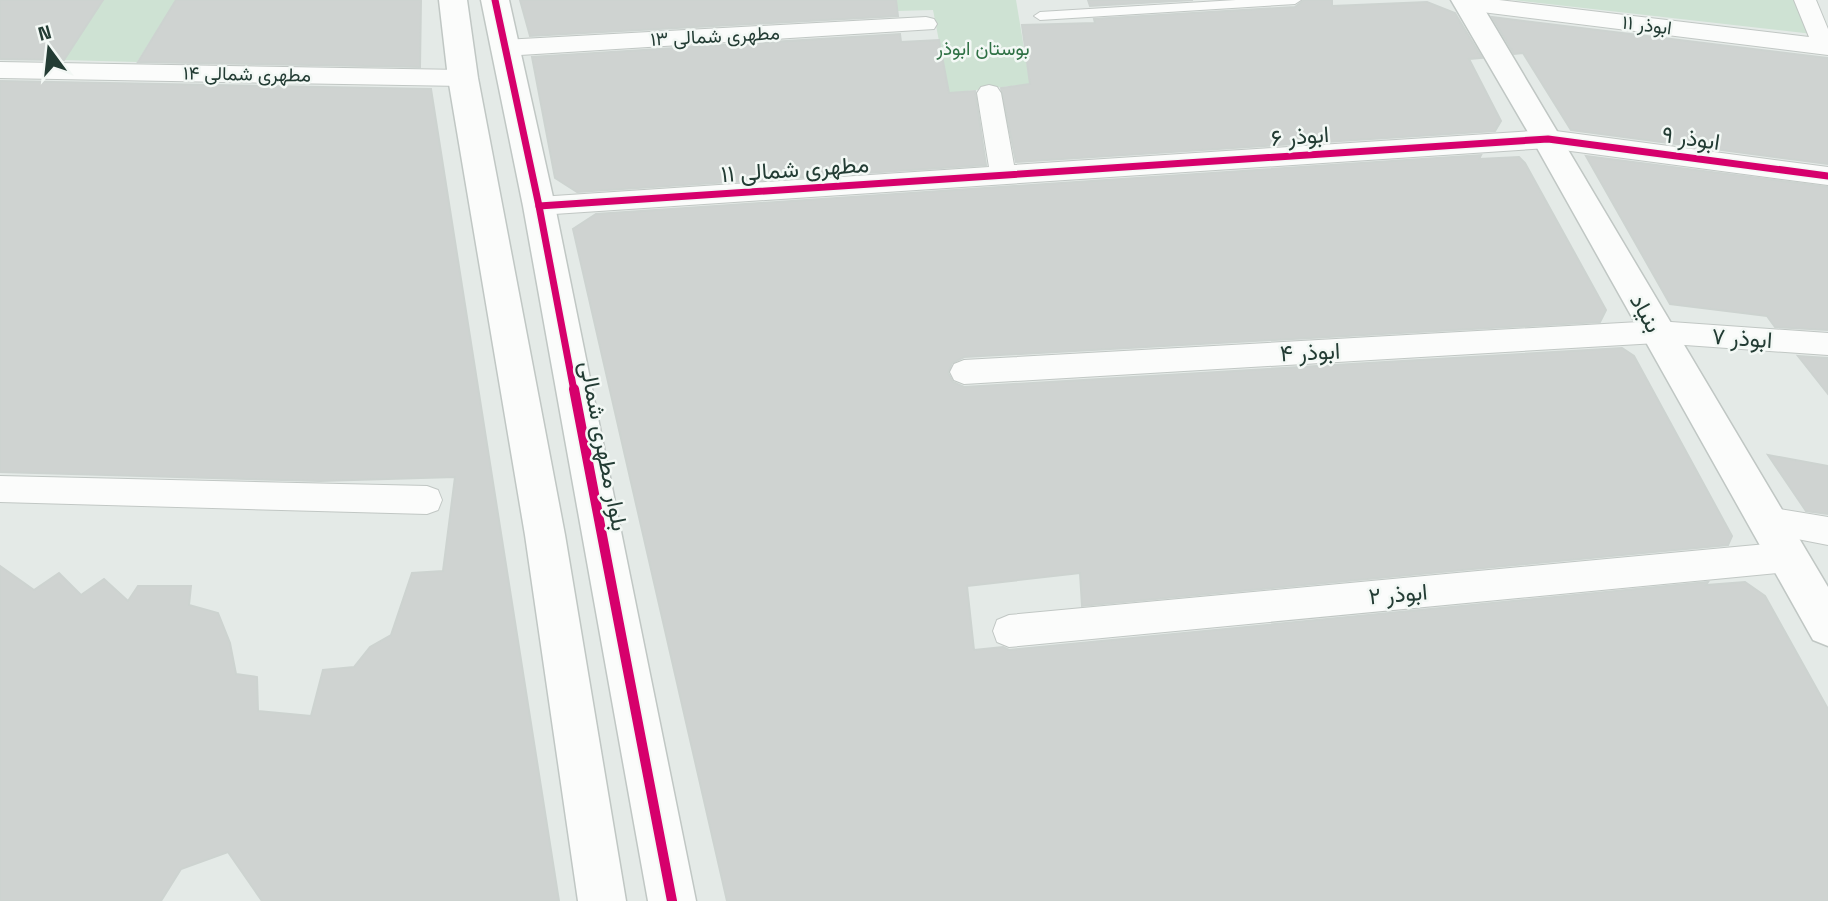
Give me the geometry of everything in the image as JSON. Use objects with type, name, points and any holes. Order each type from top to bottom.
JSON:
[{"type":"street","points":[[453,0],[463,78],[545,534],[602,901]]},
{"type":"street","name":"بلوار مطهری شمالی","points":[[495,0],[539,206],[672,901]]},
{"type":"street","points":[[1805,0],[1826,47]]},
{"type":"street","name":"ابوذر ۱۱","points":[[1466,2],[1826,47]]},
{"type":"street","name":"بنیاد","points":[[1466,2],[1548,139],[1828,626]]},
{"type":"street","name":"مطهری شمالی ۱۳","points":[[505,48],[926,24]]},
{"type":"street","name":"مطهری شمالی ۱۴","points":[[0,70],[463,78]]},
{"type":"street","points":[[989,93],[1003,174]]},
{"type":"street","name":"ابوذر ۶","points":[[1053,171],[1548,139]]},
{"type":"street","name":"ابوذر ۹","points":[[1548,139],[1828,176]]},
{"type":"street","name":"مطهری شمالی ۱۱","points":[[539,206],[1053,171]]},
{"type":"street","name":"ابوذر ۷","points":[[1657,332],[1828,344]]},
{"type":"street","name":"ابوذر ۴","points":[[964,372],[1657,332]]},
{"type":"street","points":[[0,489],[427,500]]},
{"type":"street","points":[[1767,521],[1828,531]]},
{"type":"street","name":"ابوذر ۲","points":[[1009,631],[1788,557]]},
{"type":"lane","points":[[1040,16],[1294,0]]},
{"type":"green space","points":[[103,0],[176,0],[137,62],[64,60]]},
{"type":"green space","name":"بوستان ابوذر","points":[[896,0],[1016,0],[1030,84],[949,93],[933,10],[897,11]]},
{"type":"green space","points":[[1513,0],[1797,0],[1813,34]]},
{"type":"building","points":[[0,0],[103,0],[64,60],[0,59]]},
{"type":"building","points":[[176,0],[421,0],[420,67],[138,62]]},
{"type":"building","points":[[520,0],[896,0],[898,16],[530,36]]},
{"type":"building","points":[[1088,0],[1193,0],[1090,6]]},
{"type":"building","points":[[1304,0],[1332,0],[1332,6],[1427,2],[1455,13],[1482,58],[1469,59],[1501,121],[1495,131],[1016,162],[1001,88],[1030,84],[1022,25],[1095,23],[1094,19],[1295,7]]},
{"type":"building","points":[[1492,17],[1828,58],[1828,164],[1571,130],[1523,53],[1514,54]]},
{"type":"building","points":[[900,34],[901,42],[939,40],[949,93],[975,91],[986,165],[577,192],[555,178],[532,57]]},
{"type":"building","points":[[0,81],[431,89],[559,901],[262,901],[228,852],[181,869],[161,901],[0,901],[0,566],[34,590],[59,573],[81,595],[104,579],[128,601],[138,586],[191,586],[189,605],[218,613],[230,643],[236,674],[257,677],[258,711],[311,716],[323,670],[354,667],[370,647],[391,635],[412,573],[443,571],[455,477],[320,481],[0,472]]},
{"type":"building","points":[[1481,155],[1479,159],[1519,157],[1525,163],[1606,310],[1600,322],[964,357],[952,363],[948,373],[953,382],[964,387],[1622,348],[1634,356],[1732,536],[1728,545],[1082,606],[1080,573],[967,586],[974,650],[1003,647],[1009,650],[1708,582],[1706,585],[1745,582],[1765,596],[1828,709],[1828,901],[727,901],[573,229],[596,214]]},
{"type":"building","points":[[1586,156],[1828,187],[1828,330],[1775,327],[1767,316],[1670,304]]},
{"type":"building","points":[[1798,356],[1828,358],[1828,394]]},
{"type":"building","points":[[1768,455],[1828,466],[1828,514],[1806,511]]},
{"type":"cycle path","points":[[495,0],[539,206],[672,901]]},
{"type":"cycle path","points":[[539,206],[1548,139],[1828,176]]}]
